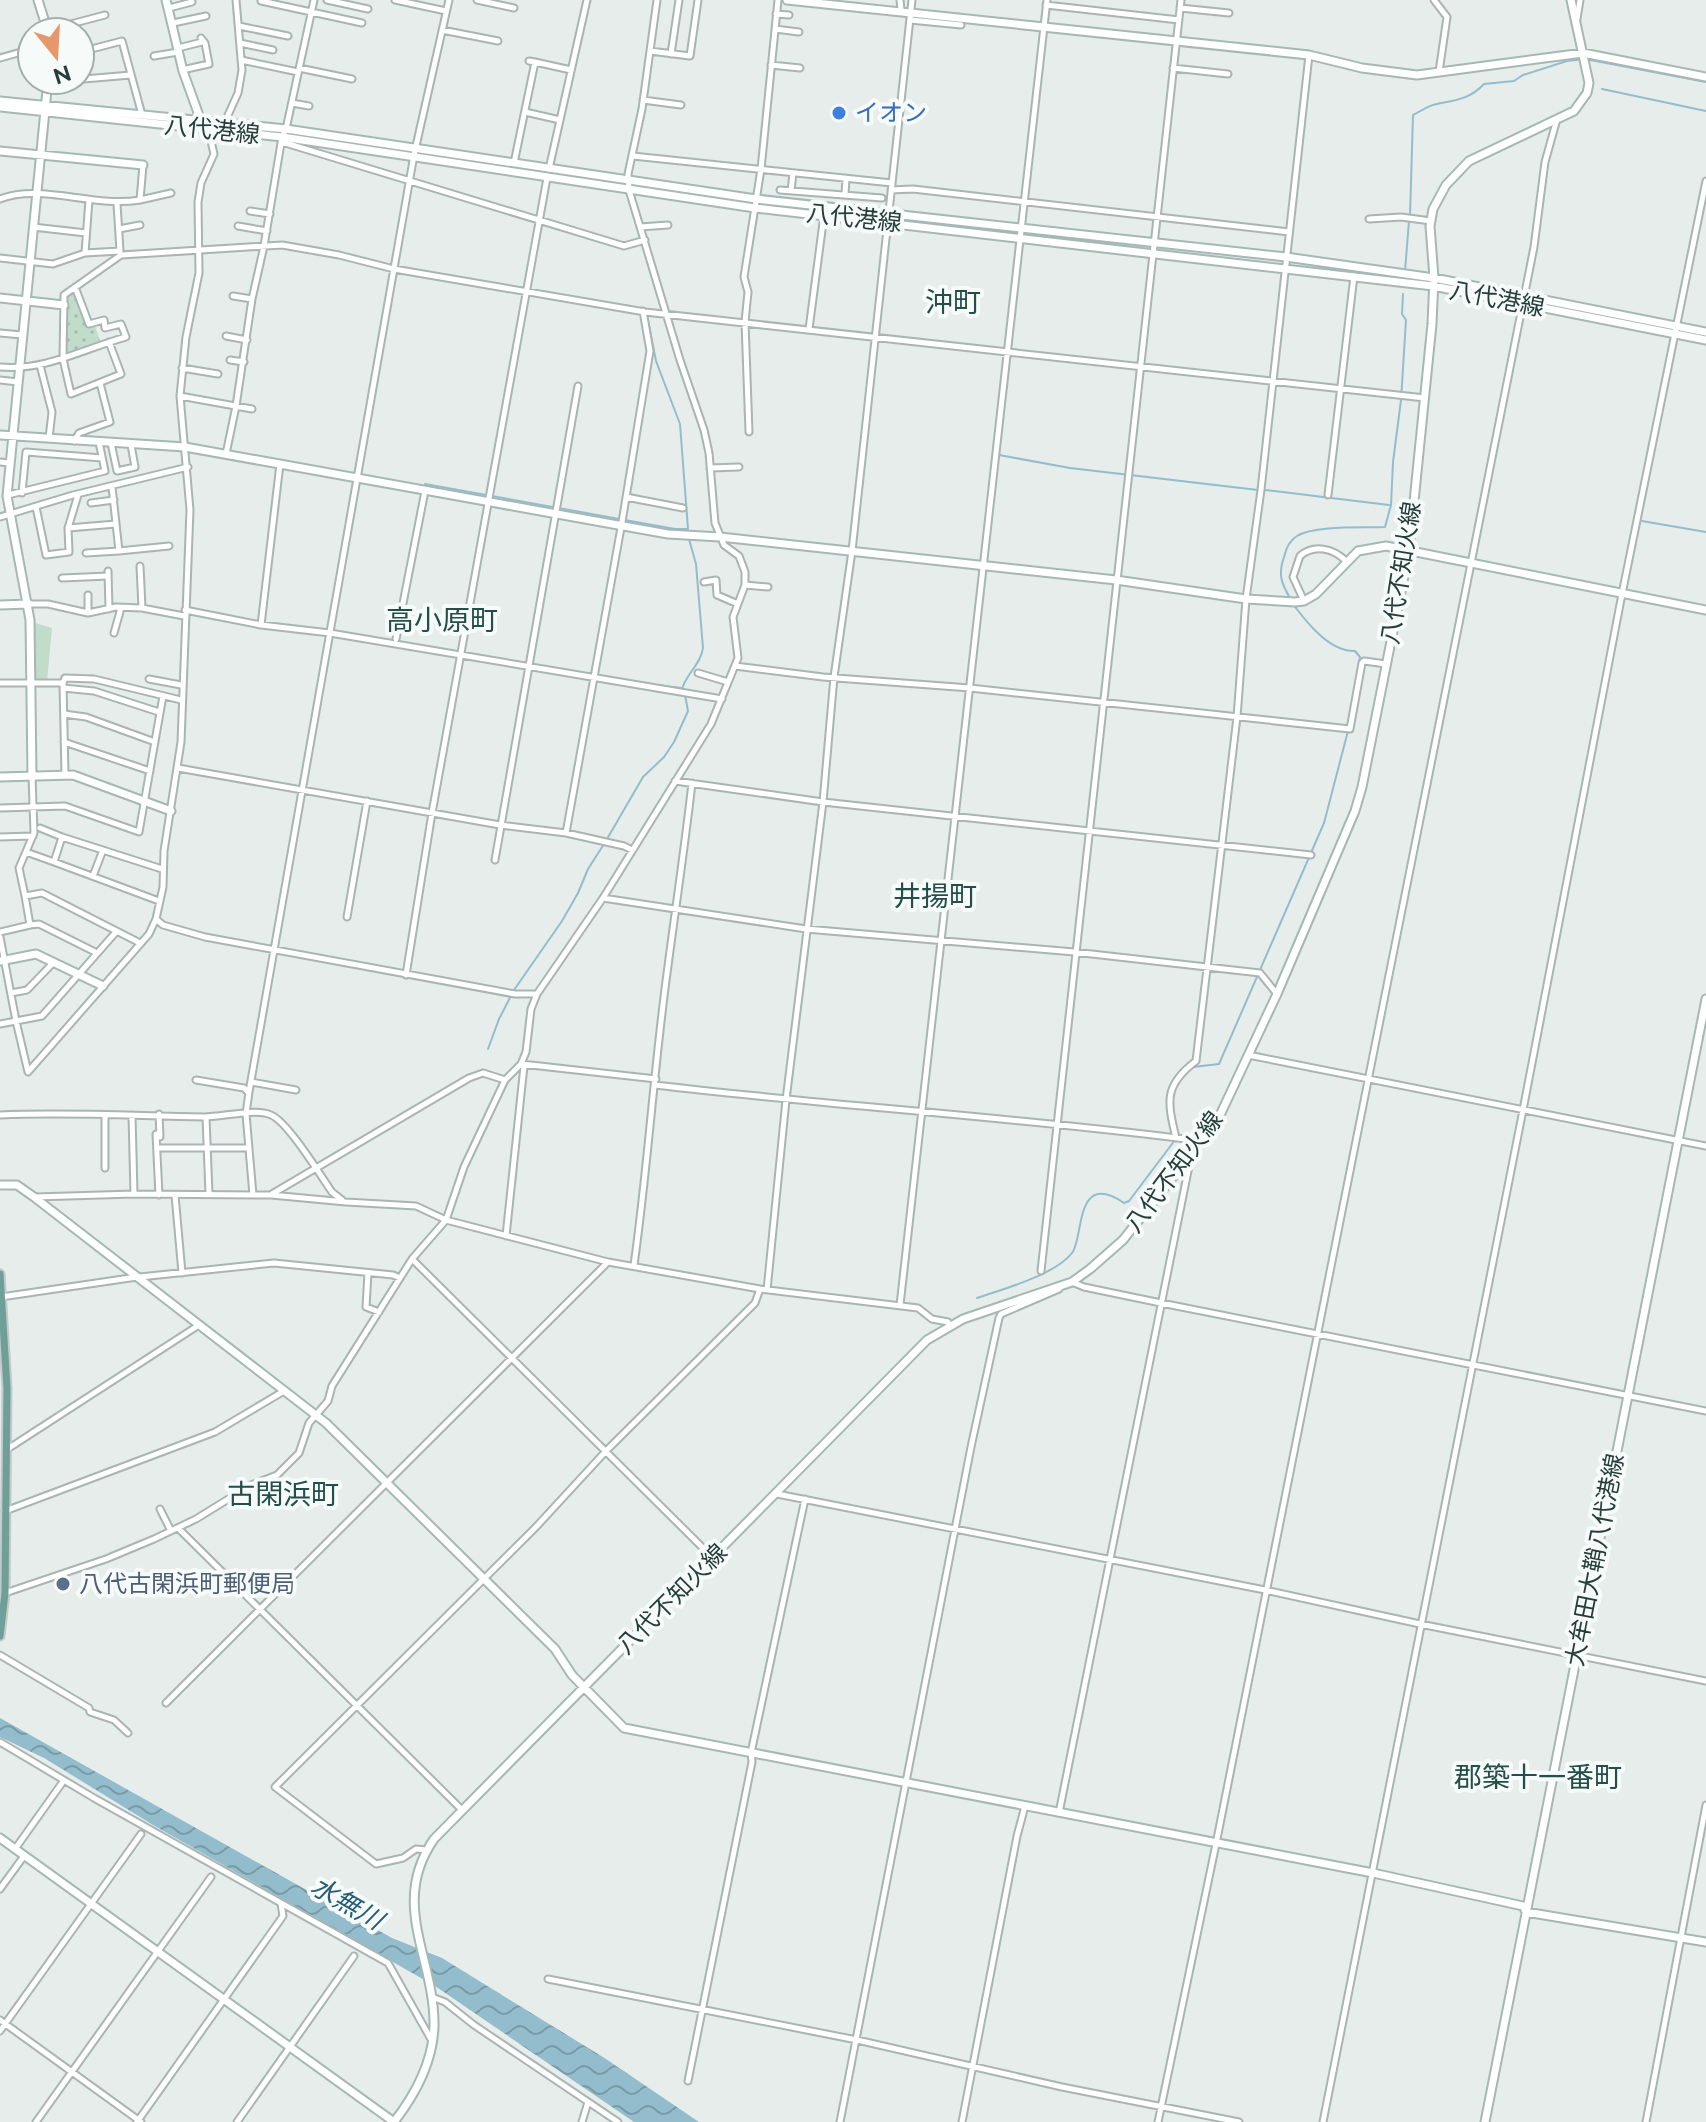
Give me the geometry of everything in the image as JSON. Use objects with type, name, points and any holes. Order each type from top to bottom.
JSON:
[{"type":"main road","points":[[787,0],[858,3],[901,10],[911,16],[1309,55],[1362,68],[1421,74],[1584,59],[1706,77]]},
{"type":"main road","name":"八代不知火線","points":[[398,2120],[422,2077],[433,2041],[431,1995],[413,1907],[415,1876],[427,1850],[462,1810],[916,1350],[949,1325],[1074,1283],[1123,1240],[1221,1113],[1277,994],[1355,811],[1409,551],[1425,398],[1433,282],[1433,209],[1446,185],[1469,161],[1574,111],[1582,103],[1589,83],[1571,0]]},
{"type":"main road","points":[[168,4],[182,70],[201,121]]},
{"type":"main road","points":[[32,776],[29,604],[6,511],[5,489],[47,96]]},
{"type":"main road","name":"八代港線","points":[[0,104],[514,164],[548,173]]},
{"type":"main road","name":"八代港線","points":[[46,109],[201,121],[283,136]]},
{"type":"main road","points":[[0,151],[143,165]]},
{"type":"main road","name":"八代港線","points":[[414,152],[756,203],[1154,248],[1286,257],[1433,282],[1676,330],[1706,332]]},
{"type":"main road","name":"八代港線","points":[[756,203],[824,215],[888,218]]},
{"type":"main road","name":"八代港線","points":[[1154,248],[1285,269],[1433,282]]},
{"type":"main road","points":[[0,298],[64,305]]},
{"type":"main road","name":"八代港線","points":[[1676,330],[1706,340]]},
{"type":"main road","points":[[0,435],[185,447],[425,491],[556,509],[622,521],[668,534],[1116,580],[1246,599],[1300,601],[1316,594],[1358,551],[1374,546],[1706,610]]},
{"type":"main road","points":[[0,605],[29,604]]},
{"type":"main road","points":[[0,777],[65,775],[171,811]]},
{"type":"main road","points":[[2,960],[36,954],[103,986]]},
{"type":"main road","name":"大牟田大鞘八代港線","points":[[1485,2122],[1706,999]]},
{"type":"main road","points":[[0,1185],[17,1185],[34,1197],[316,1415],[555,1649],[572,1675],[624,1728],[1373,1873],[1523,1906],[1526,1912],[1706,1942]]},
{"type":"main road","points":[[0,1274],[6,1343],[5,1511],[0,1636]]},
{"type":"main road","points":[[0,1838],[290,2047],[398,2120]]},
{"type":"street","points":[[224,124],[238,93],[241,60],[236,0]]},
{"type":"street","points":[[226,454],[283,136],[314,0]]},
{"type":"street","points":[[327,0],[368,9]]},
{"type":"street","points":[[395,0],[446,11]]},
{"type":"street","points":[[253,1195],[246,1114],[249,1092],[414,152],[449,0]]},
{"type":"street","points":[[477,0],[514,8]]},
{"type":"street","points":[[406,975],[432,813],[548,173],[587,0]]},
{"type":"street","points":[[506,1236],[522,1065],[531,1009],[537,994],[603,898],[711,724],[735,666],[738,650],[733,625],[745,585],[745,572],[739,556],[721,539],[714,515],[704,430],[629,186],[657,0]]},
{"type":"street","points":[[671,54],[679,0]]},
{"type":"street","points":[[650,51],[690,56],[698,0]]},
{"type":"street","points":[[749,432],[745,322],[748,292],[744,277],[761,169],[778,0]]},
{"type":"street","points":[[900,0],[901,10]]},
{"type":"street","points":[[427,1850],[416,1849],[403,1858],[376,1864],[275,1787],[755,1303],[764,1289],[823,802],[834,677],[852,551],[912,0]]},
{"type":"street","points":[[1041,1271],[1181,0]]},
{"type":"street","points":[[1434,0],[1447,17],[1439,73]]},
{"type":"street","points":[[1576,19],[1580,0]]},
{"type":"street","points":[[261,1],[362,23]]},
{"type":"street","points":[[168,4],[192,2]]},
{"type":"street","points":[[900,1305],[1047,3],[1179,20]]},
{"type":"street","points":[[1180,8],[1229,13]]},
{"type":"street","points":[[776,14],[789,15]]},
{"type":"street","points":[[96,18],[105,15]]},
{"type":"street","points":[[173,23],[206,16]]},
{"type":"street","points":[[911,16],[961,25]]},
{"type":"street","points":[[239,26],[288,36]]},
{"type":"street","points":[[775,29],[799,32]]},
{"type":"street","points":[[442,30],[498,41]]},
{"type":"street","points":[[154,56],[201,40],[205,43],[210,66],[182,70]]},
{"type":"street","points":[[96,48],[122,41],[142,116]]},
{"type":"street","points":[[240,43],[273,50]]},
{"type":"street","points":[[1176,1138],[1171,1098],[1176,1078],[1196,1061],[1309,55]]},
{"type":"street","points":[[241,60],[352,79]]},
{"type":"street","points":[[514,164],[532,62],[571,70]]},
{"type":"street","points":[[771,65],[800,68]]},
{"type":"street","points":[[1173,68],[1228,74]]},
{"type":"street","points":[[96,78],[131,75]]},
{"type":"street","points":[[643,100],[681,105]]},
{"type":"street","points":[[292,103],[309,106]]},
{"type":"street","points":[[525,112],[560,120]]},
{"type":"street","points":[[1158,2122],[1534,247],[1545,162],[1557,119]]},
{"type":"street","points":[[97,953],[39,924],[0,934],[2,960],[28,1072],[149,934],[156,919],[163,887],[162,869],[178,768],[190,510],[180,396],[199,273],[199,192],[214,154],[201,121]]},
{"type":"street","points":[[283,136],[409,181],[624,246],[645,240]]},
{"type":"street","points":[[633,156],[846,178],[1025,203],[1289,232]]},
{"type":"street","points":[[140,200],[143,165]]},
{"type":"street","points":[[791,191],[793,173]]},
{"type":"street","points":[[845,195],[846,178]]},
{"type":"street","points":[[1323,2122],[1622,594],[1706,181]]},
{"type":"street","points":[[780,190],[882,198]]},
{"type":"street","points":[[0,200],[16,193],[117,204],[171,193]]},
{"type":"street","points":[[85,253],[89,200]]},
{"type":"street","points":[[117,204],[120,253]]},
{"type":"street","points":[[250,211],[270,214]]},
{"type":"street","points":[[809,329],[824,215]]},
{"type":"street","points":[[1369,219],[1401,217],[1431,221]]},
{"type":"street","points":[[119,229],[140,225]]},
{"type":"street","points":[[640,227],[668,225]]},
{"type":"street","points":[[238,226],[267,231]]},
{"type":"street","points":[[33,227],[86,233]]},
{"type":"street","points":[[0,258],[53,264],[85,253],[282,245],[394,269],[643,311],[1425,398]]},
{"type":"street","points":[[109,342],[121,374],[71,394],[63,359],[64,295],[120,253]]},
{"type":"street","points":[[1328,495],[1354,276]]},
{"type":"street","points":[[0,367],[20,369],[40,365],[126,337],[121,324],[105,328],[104,320],[89,324],[75,287]]},
{"type":"street","points":[[233,296],[252,299]]},
{"type":"street","points":[[566,833],[650,351],[643,311]]},
{"type":"street","points":[[0,333],[22,335]]},
{"type":"street","points":[[226,336],[247,340]]},
{"type":"street","points":[[230,360],[244,362]]},
{"type":"street","points":[[40,365],[52,412],[49,438]]},
{"type":"street","points":[[182,368],[218,374]]},
{"type":"street","points":[[0,380],[18,382]]},
{"type":"street","points":[[74,441],[79,433],[110,422],[100,383]]},
{"type":"street","points":[[495,860],[578,386]]},
{"type":"street","points":[[180,396],[252,409]]},
{"type":"street","points":[[5,489],[22,493],[105,471],[99,442]]},
{"type":"street","points":[[111,443],[117,471],[135,467],[131,445]]},
{"type":"street","points":[[22,493],[26,452],[102,458]]},
{"type":"street","points":[[0,462],[9,463]]},
{"type":"street","points":[[261,625],[280,464]]},
{"type":"street","points":[[710,468],[734,466]]},
{"type":"street","points":[[0,517],[6,511],[36,507],[188,467]]},
{"type":"street","points":[[112,487],[119,551]]},
{"type":"street","points":[[396,639],[425,491]]},
{"type":"street","points":[[36,507],[46,555],[69,552],[68,528],[79,494]]},
{"type":"street","points":[[626,497],[683,508]]},
{"type":"street","points":[[91,503],[114,500]]},
{"type":"street","points":[[68,528],[116,524]]},
{"type":"street","points":[[86,553],[169,546]]},
{"type":"street","points":[[1300,601],[1293,577],[1300,556],[1317,548],[1331,551],[1346,561]]},
{"type":"street","points":[[140,566],[142,608]]},
{"type":"street","points":[[62,578],[108,574],[109,609]]},
{"type":"street","points":[[704,582],[716,580],[716,597],[738,604]]},
{"type":"street","points":[[745,585],[768,587]]},
{"type":"street","points":[[88,595],[88,613]]},
{"type":"street","points":[[29,604],[48,604],[88,613],[142,608],[330,633],[722,699]]},
{"type":"street","points":[[114,633],[121,608]]},
{"type":"street","points":[[735,666],[1350,729],[1362,663],[1386,664]]},
{"type":"street","points":[[698,673],[728,682]]},
{"type":"street","points":[[65,775],[65,678],[94,679],[181,700]]},
{"type":"street","points":[[149,679],[181,685]]},
{"type":"street","points":[[0,683],[63,685],[94,691],[159,712]]},
{"type":"street","points":[[0,808],[65,806],[139,832],[163,696]]},
{"type":"street","points":[[64,714],[86,717],[155,742]]},
{"type":"street","points":[[64,742],[150,771]]},
{"type":"street","points":[[178,768],[500,825],[566,833],[632,850]]},
{"type":"street","points":[[30,925],[19,868],[33,836],[32,776]]},
{"type":"street","points":[[675,781],[823,802],[1311,855]]},
{"type":"street","points":[[634,1265],[692,783]]},
{"type":"street","points":[[347,917],[367,801]]},
{"type":"street","points":[[40,828],[162,869]]},
{"type":"street","points":[[0,837],[33,836]]},
{"type":"street","points":[[54,862],[62,837]]},
{"type":"street","points":[[93,876],[103,850]]},
{"type":"street","points":[[26,852],[159,901]]},
{"type":"street","points":[[25,896],[42,893],[140,943]]},
{"type":"street","points":[[603,898],[806,929],[943,939],[1207,967],[1261,975],[1277,994]]},
{"type":"street","points":[[156,919],[177,930],[275,952],[513,994],[537,994]]},
{"type":"street","points":[[0,1024],[42,1016],[116,932]]},
{"type":"street","points":[[11,993],[27,990],[53,963]]},
{"type":"street","points":[[1247,1055],[1706,1146]]},
{"type":"street","points":[[3,1594],[106,1559],[178,1528],[251,1485],[277,1475],[299,1453],[309,1423],[328,1401],[332,1386],[400,1278],[412,1259],[446,1220],[464,1167],[505,1080],[522,1065],[786,1100],[1057,1124],[1193,1140],[1198,1144]]},
{"type":"street","points":[[271,1195],[469,1078],[483,1073],[505,1080]]},
{"type":"street","points":[[196,1080],[244,1088],[249,1092]]},
{"type":"street","points":[[251,1082],[296,1090]]},
{"type":"street","points":[[0,1115],[159,1114],[206,1117],[261,1113],[280,1120],[337,1197],[346,1202]]},
{"type":"street","points":[[159,1114],[159,1195]]},
{"type":"street","points":[[105,1115],[105,1168]]},
{"type":"street","points":[[132,1115],[134,1194]]},
{"type":"street","points":[[206,1117],[209,1194]]},
{"type":"street","points":[[157,1148],[249,1148]]},
{"type":"street","points":[[1059,1814],[1191,1154]]},
{"type":"street","points":[[175,1194],[182,1273]]},
{"type":"street","points":[[34,1197],[271,1195],[416,1206],[446,1220],[608,1262],[764,1289],[918,1308],[932,1319],[948,1322],[949,1325]]},
{"type":"street","points":[[412,1259],[713,1558]]},
{"type":"street","points":[[166,1703],[608,1262]]},
{"type":"street","points":[[1,1297],[37,1290],[274,1263],[400,1278]]},
{"type":"street","points":[[368,1273],[366,1307],[379,1312]]},
{"type":"street","points":[[840,2122],[1001,1314],[1074,1283],[1706,1411]]},
{"type":"street","points":[[4,1448],[199,1325]]},
{"type":"street","points":[[5,1511],[215,1432],[284,1391]]},
{"type":"street","points":[[777,1494],[1706,1681]]},
{"type":"street","points":[[688,2081],[752,1762],[751,1753],[805,1499]]},
{"type":"street","points":[[160,1509],[171,1531]]},
{"type":"street","points":[[178,1528],[462,1810]]},
{"type":"street","points":[[0,1655],[89,1708],[90,1712],[114,1720],[128,1733]]},
{"type":"street","points":[[0,1742],[388,1963],[433,2041]]},
{"type":"street","points":[[15,1849],[62,1783]]},
{"type":"street","points":[[1646,2122],[1706,1805]]},
{"type":"street","points":[[962,2122],[1025,1806]]},
{"type":"street","points":[[0,2031],[3,2022],[141,1834]]},
{"type":"street","points":[[0,1889],[24,1856]]},
{"type":"street","points":[[36,2122],[211,1877]]},
{"type":"street","points":[[3,2022],[139,2121],[283,1916],[281,1903]]},
{"type":"street","points":[[237,2122],[354,1956]]},
{"type":"street","points":[[548,1979],[857,2040],[1062,2087],[1239,2122]]},
{"type":"street","points":[[431,1995],[618,2122]]},
{"type":"street","points":[[582,2122],[588,2102]]},
{"type":"green space","points":[[75,290],[89,326],[95,326],[100,341],[65,355],[66,296]]},
{"type":"green space","points":[[32,622],[52,628],[47,681],[35,682]]},
{"type":"water","points":[[0,1718],[392,1938],[442,1958],[606,2059],[699,2122],[634,2122],[435,1986],[153,1825],[44,1758],[0,1737]]},
{"type":"waterway","points":[[1410,216],[1413,115],[1428,107],[1468,96],[1484,84],[1514,81],[1523,75],[1567,61],[1585,59],[1706,82]]},
{"type":"waterway","points":[[1602,89],[1706,111]]},
{"type":"waterway","points":[[1405,271],[1409,221]]},
{"type":"waterway","points":[[1290,598],[1281,568],[1287,548],[1294,538],[1305,532],[1327,529],[1385,527],[1391,505],[1401,400],[1406,320],[1402,314],[1403,294]]},
{"type":"waterway","points":[[425,484],[688,529],[680,424],[656,361],[647,315]]},
{"type":"waterway","points":[[999,455],[1070,468],[1258,490]]},
{"type":"waterway","points":[[1265,490],[1389,505]]},
{"type":"waterway","points":[[1642,521],[1706,532]]},
{"type":"waterway","points":[[682,689],[703,648],[696,564],[689,539]]},
{"type":"waterway","points":[[1293,604],[1328,642],[1355,651],[1360,657],[1354,693]]},
{"type":"waterway","points":[[340,632],[519,662]]},
{"type":"waterway","points":[[640,683],[681,688]]},
{"type":"waterway","points":[[607,839],[643,777],[664,757],[674,742],[688,711],[685,695]]},
{"type":"waterway","points":[[1193,1067],[1219,1064],[1324,823],[1348,731]]},
{"type":"waterway","points":[[488,1049],[514,990],[562,921],[604,844]]},
{"type":"waterway","points":[[977,1298],[1028,1280],[1064,1261],[1076,1245],[1089,1200],[1096,1194],[1108,1195],[1124,1203],[1129,1201],[1175,1140]]},
{"type":"waterway","points":[[1578,1658],[1706,1684]]},
{"type":"place","name":"イオン","points":[[839,113]]},
{"type":"place","name":"八代古閑浜町郵便局","points":[[63,1584]]},
{"type":"district","name":"沖町","points":[[953,302]]},
{"type":"district","name":"高小原町","points":[[442,620]]},
{"type":"district","name":"井揚町","points":[[935,896]]},
{"type":"district","name":"古閑浜町","points":[[283,1494]]},
{"type":"district","name":"郡築十一番町","points":[[1538,1777]]},
{"type":"water label","name":"水無川","points":[[347,1903]]}]
